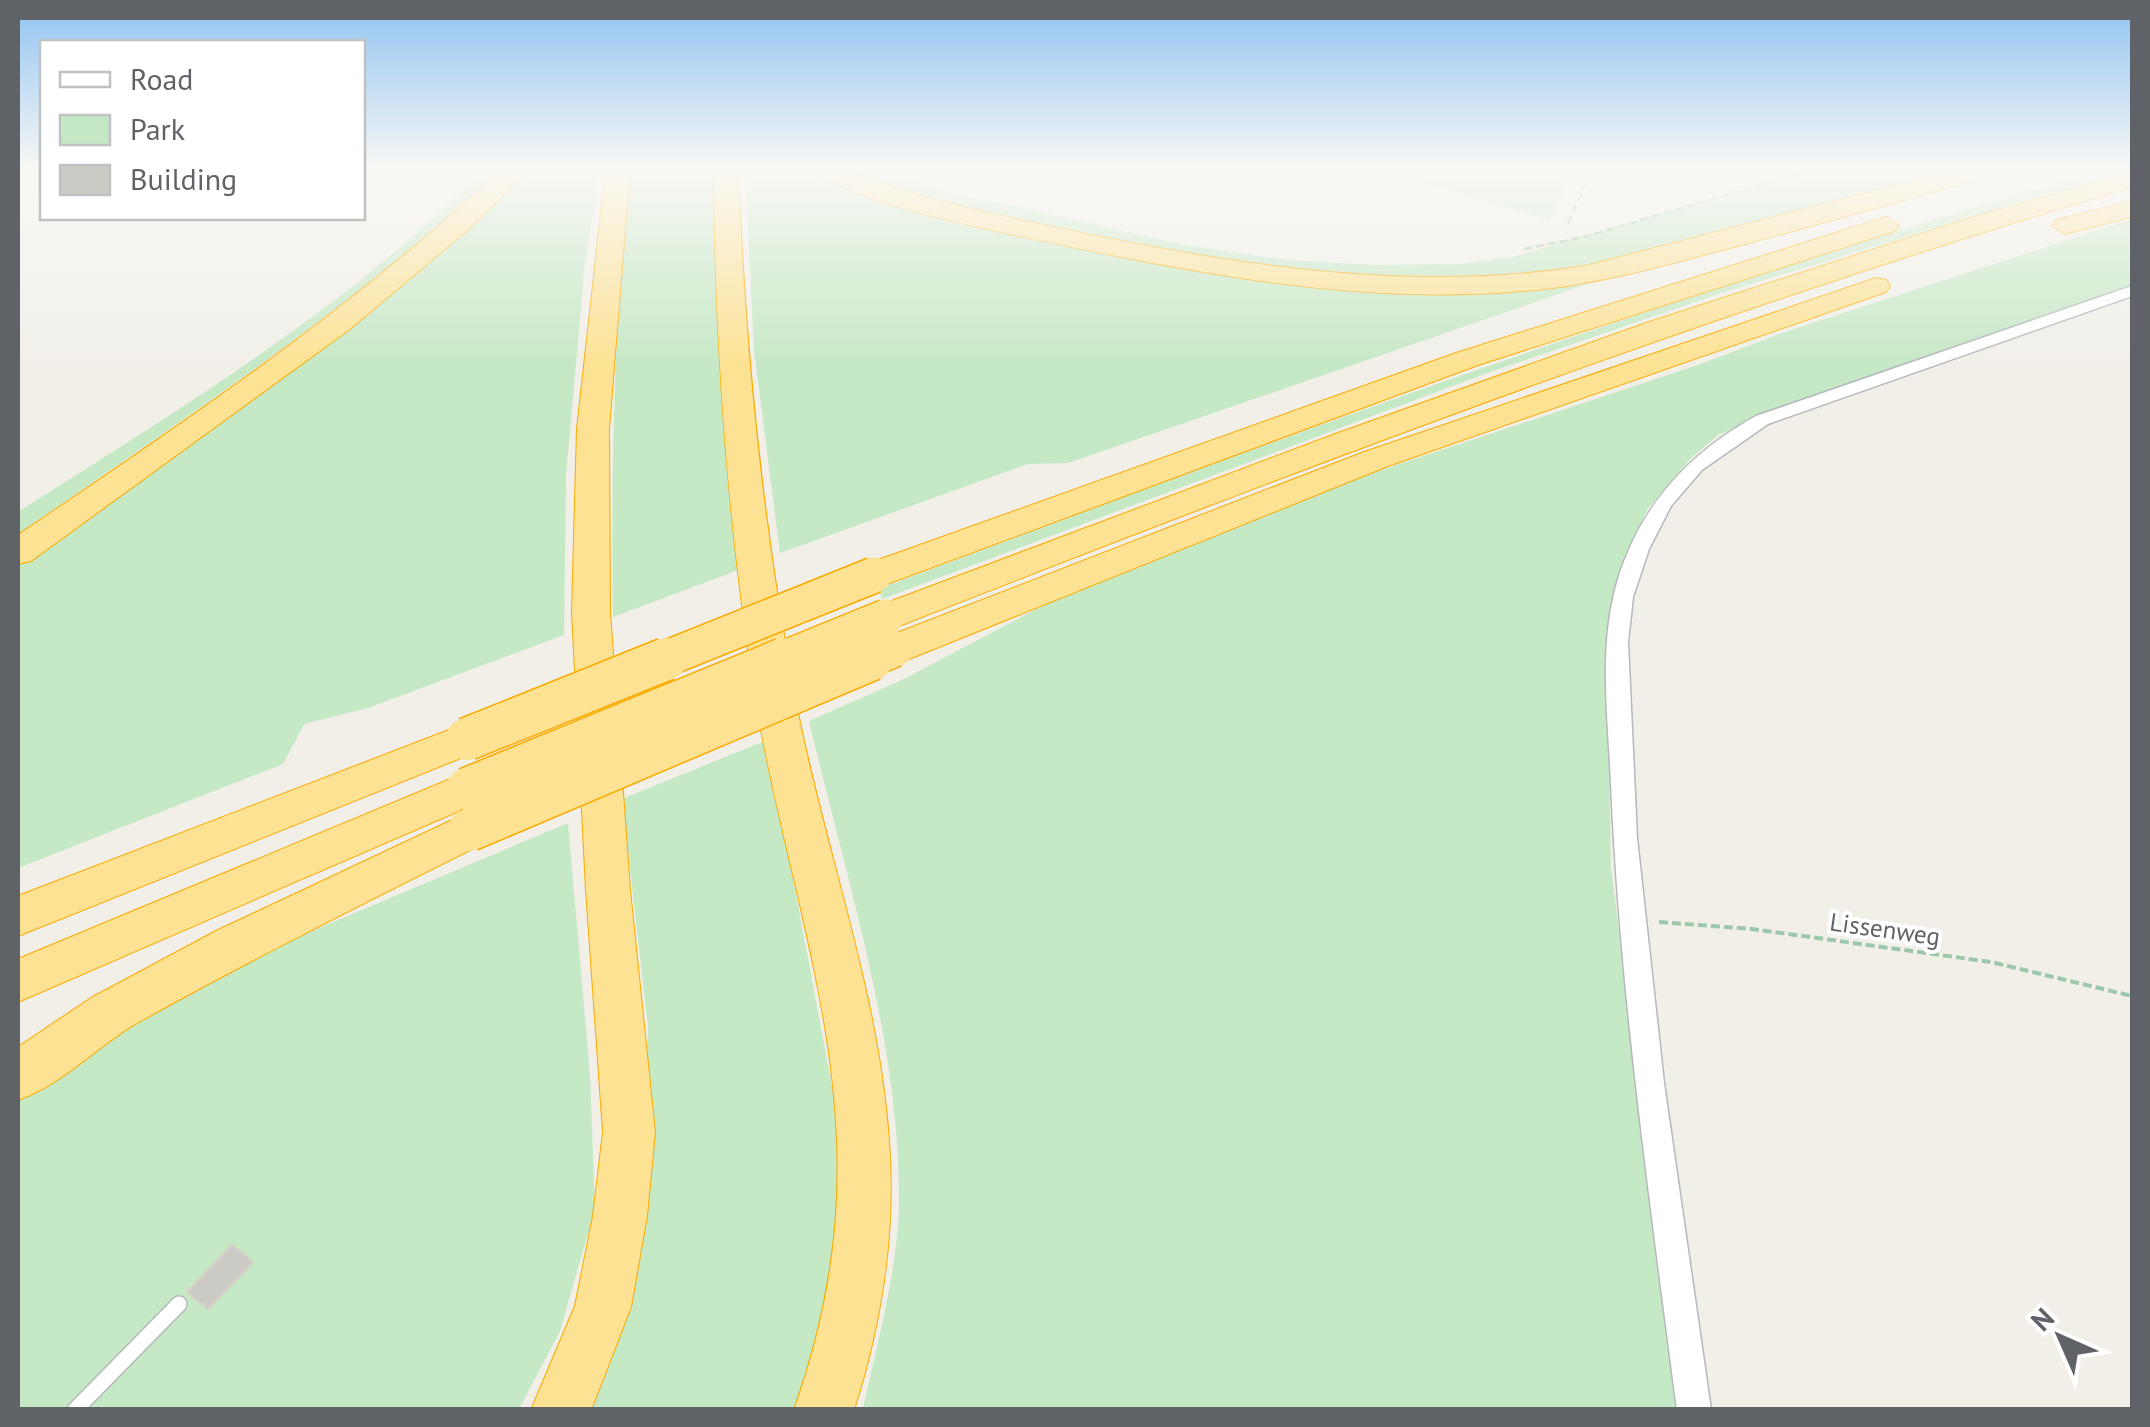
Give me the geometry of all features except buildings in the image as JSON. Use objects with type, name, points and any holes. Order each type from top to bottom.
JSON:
[{"type":"highway","points":[[18,552],[335,324],[446,235]]},
{"type":"highway","points":[[561,1410],[603,1307],[620,1216],[629,1132],[608,890],[591,612],[591,501],[600,339],[611,235]]},
{"type":"highway","points":[[729,235],[735,402],[749,536],[784,746],[853,1050],[861,1108],[864,1186],[859,1282],[840,1368],[824,1410]]},
{"type":"highway","points":[[1054,235],[1276,278],[1364,286],[1524,283],[1594,274],[1758,235]]},
{"type":"highway","points":[[1708,279],[1748,248],[1777,235]]},
{"type":"highway","points":[[18,916],[874,576],[1414,378],[1837,235]]},
{"type":"highway","points":[[18,980],[468,809],[1298,457],[1920,235]]},
{"type":"highway","points":[[890,633],[1474,424],[1965,256],[2039,235]]},
{"type":"highway","points":[[18,1076],[108,1014],[468,809]]},
{"type":"street","points":[[1694,1410],[1630,920],[1618,643],[1628,578],[1655,514],[1700,458],[1722,440],[1762,420],[2132,291]]},
{"type":"lane","points":[[75,1410],[179,1304]]},
{"type":"path","points":[[1524,248],[1592,235]]},
{"type":"path","name":"Lissenweg","points":[[1630,920],[1752,929],[1974,959],[2132,996]]},
{"type":"green space","points":[[414,235],[427,235],[267,360],[18,534],[18,512],[201,395],[379,265]]},
{"type":"green space","points":[[444,235],[589,235],[566,475],[564,635],[368,708],[304,724],[283,764],[18,868],[18,563],[163,459]]},
{"type":"green space","points":[[624,235],[716,235],[719,370],[741,569],[613,617],[615,392]]},
{"type":"green space","points":[[748,235],[1040,235],[1152,262],[1315,288],[1397,291],[1602,279],[1068,463],[1028,464],[780,553],[754,350]]},
{"type":"green space","points":[[1085,235],[1139,235],[1286,260],[1376,265],[1459,264],[1513,257],[1590,235],[1723,235],[1651,253],[1549,271],[1427,278],[1366,277],[1243,265]]},
{"type":"green space","points":[[1887,235],[1915,235],[1731,290],[1490,372],[882,599],[879,589],[1183,475],[1489,366]]},
{"type":"green space","points":[[2084,235],[2132,235],[2132,287],[1806,398],[1718,435],[1691,458],[1647,510],[1617,580],[1607,638],[1611,868],[1680,1409],[863,1409],[895,1255],[899,1207],[897,1146],[891,1085],[869,962],[809,721],[902,680],[1063,595],[1360,477],[1698,365],[1782,333]]},
{"type":"green space","points":[[767,740],[845,1156],[840,1281],[802,1409],[580,1410],[642,1166],[648,1027],[622,799]]},
{"type":"green space","points":[[568,823],[590,1075],[595,1209],[560,1331],[519,1409],[18,1410],[18,1101],[119,1025],[236,963]]}]
